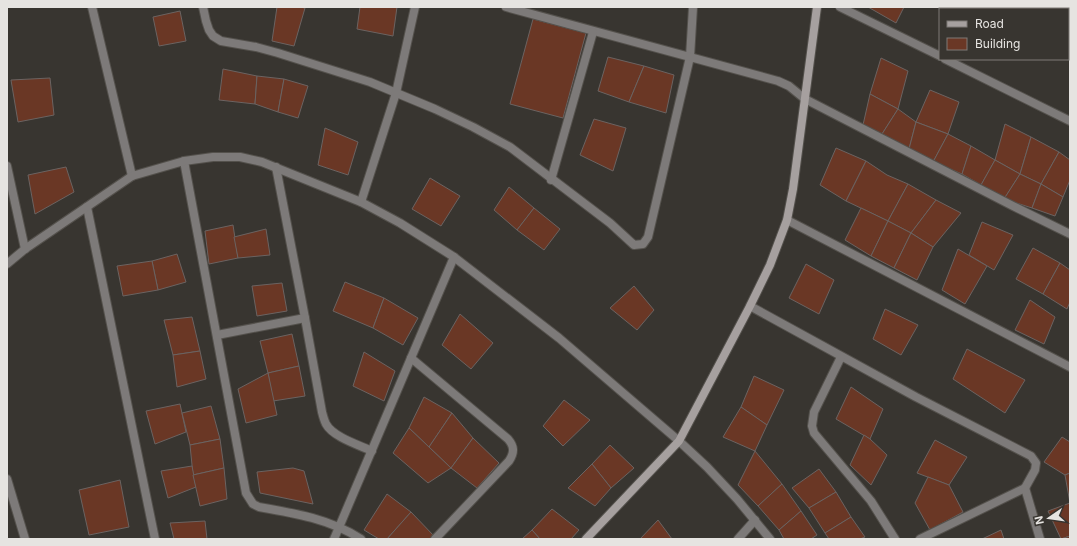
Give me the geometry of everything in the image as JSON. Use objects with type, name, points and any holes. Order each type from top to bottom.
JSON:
[{"type":"street","points":[[92,7],[132,176]]},
{"type":"street","points":[[203,7],[209,30],[213,36],[221,41],[256,47],[370,82],[448,115],[510,148],[610,223],[634,245],[643,244],[648,237],[690,57],[693,7]]},
{"type":"street","points":[[361,202],[396,94],[415,7]]},
{"type":"street","points":[[506,7],[593,32],[690,57],[789,86],[805,99],[1070,234]]},
{"type":"street","points":[[586,539],[679,441],[770,265],[787,220],[799,146],[817,7]]},
{"type":"street","points":[[840,7],[939,56]]},
{"type":"street","points":[[552,180],[593,32]]},
{"type":"street","points":[[947,60],[1070,121]]},
{"type":"street","points":[[7,264],[25,249],[132,176],[184,161],[213,157],[250,158],[276,167],[361,202],[400,223],[454,257],[559,338],[679,441],[707,467],[755,520],[770,539]]},
{"type":"street","points":[[184,161],[246,493],[253,504],[259,507],[296,513],[318,519],[361,539]]},
{"type":"street","points":[[7,166],[25,249]]},
{"type":"street","points":[[276,167],[306,318],[322,412],[326,425],[338,435],[372,451]]},
{"type":"street","points":[[87,207],[155,539]]},
{"type":"street","points":[[787,220],[1070,367]]},
{"type":"street","points":[[334,539],[454,257]]},
{"type":"street","points":[[750,306],[841,357],[1031,456],[1036,463],[1036,470],[1025,488],[920,539]]},
{"type":"street","points":[[217,335],[306,318]]},
{"type":"street","points":[[841,357],[814,412],[812,426],[814,433],[816,438],[842,465],[871,501],[895,539]]},
{"type":"street","points":[[411,358],[508,439],[513,444],[514,450],[509,461],[435,539]]},
{"type":"street","points":[[7,479],[25,539]]},
{"type":"street","points":[[1025,488],[1040,539]]},
{"type":"street","points":[[738,539],[755,520]]},
{"type":"building","points":[[277,7],[305,8],[294,46],[272,41]]},
{"type":"building","points":[[360,7],[397,7],[393,36],[357,29]]},
{"type":"building","points":[[868,7],[904,7],[896,23]]},
{"type":"building","points":[[180,11],[186,41],[159,46],[153,17]]},
{"type":"building","points":[[533,19],[586,33],[563,118],[510,104]]},
{"type":"building","points":[[608,57],[644,66],[629,102],[598,91]]},
{"type":"building","points":[[881,58],[908,71],[898,109],[870,94]]},
{"type":"building","points":[[644,66],[674,75],[666,113],[629,102]]},
{"type":"building","points":[[223,69],[257,76],[255,104],[219,100]]},
{"type":"building","points":[[257,76],[284,79],[278,112],[255,104]]},
{"type":"building","points":[[50,78],[54,115],[18,122],[11,80]]},
{"type":"building","points":[[284,79],[308,86],[298,118],[278,112]]},
{"type":"building","points":[[930,90],[959,102],[948,134],[916,122]]},
{"type":"building","points":[[870,94],[898,109],[882,134],[863,125]]},
{"type":"building","points":[[898,109],[916,122],[909,149],[882,134]]},
{"type":"building","points":[[594,119],[626,128],[613,171],[580,155]]},
{"type":"building","points":[[916,122],[948,134],[933,162],[909,149]]},
{"type":"building","points":[[1005,124],[1031,137],[1020,174],[995,160]]},
{"type":"building","points":[[325,128],[358,142],[348,175],[318,165]]},
{"type":"building","points":[[948,134],[971,146],[962,174],[933,162]]},
{"type":"building","points":[[1031,137],[1059,152],[1041,184],[1020,174]]},
{"type":"building","points":[[971,146],[995,160],[981,185],[962,174]]},
{"type":"building","points":[[836,148],[866,161],[846,201],[820,185]]},
{"type":"building","points":[[1059,152],[1070,160],[1070,180],[1063,197],[1041,184]]},
{"type":"building","points":[[995,160],[1020,174],[1004,199],[981,185]]},
{"type":"building","points":[[866,161],[887,175],[908,184],[888,221],[846,201]]},
{"type":"building","points":[[66,167],[74,192],[35,214],[28,175]]},
{"type":"building","points":[[1020,174],[1041,184],[1032,208],[1004,199]]},
{"type":"building","points":[[430,178],[460,196],[441,226],[412,209]]},
{"type":"building","points":[[908,184],[936,200],[911,233],[888,221]]},
{"type":"building","points":[[1041,184],[1063,197],[1055,216],[1032,208]]},
{"type":"building","points":[[509,187],[534,208],[517,230],[494,210]]},
{"type":"building","points":[[936,200],[961,213],[933,247],[911,233]]},
{"type":"building","points":[[534,208],[560,229],[544,250],[517,230]]},
{"type":"building","points":[[861,208],[888,221],[871,256],[845,240]]},
{"type":"building","points":[[888,221],[911,233],[894,268],[871,256]]},
{"type":"building","points":[[982,222],[1013,235],[994,270],[969,255]]},
{"type":"building","points":[[233,225],[238,258],[209,264],[205,231]]},
{"type":"building","points":[[266,229],[270,255],[238,258],[234,237]]},
{"type":"building","points":[[911,233],[933,247],[917,280],[894,268]]},
{"type":"building","points":[[1033,248],[1060,263],[1043,294],[1016,279]]},
{"type":"building","points":[[958,249],[987,266],[965,304],[942,290]]},
{"type":"building","points":[[177,254],[186,282],[158,290],[152,261]]},
{"type":"building","points":[[152,261],[158,290],[123,296],[117,266]]},
{"type":"building","points":[[1060,263],[1070,270],[1070,302],[1067,309],[1043,294]]},
{"type":"building","points":[[806,264],[834,280],[819,314],[789,298]]},
{"type":"building","points":[[345,282],[384,298],[373,328],[333,311]]},
{"type":"building","points":[[282,283],[287,311],[257,316],[252,286]]},
{"type":"building","points":[[634,286],[654,310],[637,330],[610,308]]},
{"type":"building","points":[[384,298],[418,318],[403,345],[373,328]]},
{"type":"building","points":[[1030,300],[1055,317],[1044,344],[1015,330]]},
{"type":"building","points":[[885,309],[918,325],[901,355],[873,339]]},
{"type":"building","points":[[460,314],[493,343],[471,369],[442,345]]},
{"type":"building","points":[[192,317],[200,351],[173,355],[164,320]]},
{"type":"building","points":[[292,334],[299,366],[268,373],[260,341]]},
{"type":"building","points":[[967,349],[1025,380],[1005,413],[953,379]]},
{"type":"building","points":[[200,351],[206,379],[177,387],[173,355]]},
{"type":"building","points":[[364,352],[395,371],[384,401],[353,386]]},
{"type":"building","points":[[299,366],[305,396],[273,401],[268,373]]},
{"type":"building","points":[[268,373],[277,415],[246,423],[238,389]]},
{"type":"building","points":[[754,376],[784,390],[767,425],[741,407]]},
{"type":"building","points":[[851,387],[883,409],[870,439],[836,419]]},
{"type":"building","points":[[424,397],[452,413],[429,447],[409,428]]},
{"type":"building","points":[[564,400],[590,420],[563,446],[543,426]]},
{"type":"building","points":[[180,404],[186,432],[155,444],[146,411]]},
{"type":"building","points":[[211,406],[220,439],[190,445],[182,413]]},
{"type":"building","points":[[741,407],[767,425],[755,451],[723,437]]},
{"type":"building","points":[[452,413],[473,438],[451,468],[429,447]]},
{"type":"building","points":[[409,428],[451,468],[428,483],[393,453]]},
{"type":"building","points":[[864,435],[887,455],[871,485],[850,465]]},
{"type":"building","points":[[1062,437],[1070,442],[1070,473],[1065,475],[1044,462]]},
{"type":"building","points":[[473,438],[499,463],[477,488],[451,468]]},
{"type":"building","points":[[220,439],[224,468],[193,475],[190,445]]},
{"type":"building","points":[[935,440],[967,457],[949,485],[917,473]]},
{"type":"building","points":[[610,445],[634,468],[611,488],[592,464]]},
{"type":"building","points":[[755,451],[782,484],[758,506],[738,485]]},
{"type":"building","points":[[592,464],[611,488],[595,506],[568,488]]},
{"type":"building","points":[[192,466],[196,487],[168,498],[161,471]]},
{"type":"building","points":[[224,468],[227,499],[200,506],[193,475]]},
{"type":"building","points":[[293,468],[304,471],[313,504],[260,493],[257,472]]},
{"type":"building","points":[[819,469],[836,492],[809,508],[792,488]]},
{"type":"building","points":[[1070,473],[1070,503],[1065,475]]},
{"type":"building","points":[[928,477],[949,485],[963,512],[930,530],[915,503]]},
{"type":"building","points":[[120,480],[129,527],[89,535],[79,490]]},
{"type":"building","points":[[782,484],[801,511],[779,530],[758,506]]},
{"type":"building","points":[[836,492],[851,517],[825,533],[809,508]]},
{"type":"building","points":[[387,494],[411,512],[387,539],[379,539],[364,530]]},
{"type":"building","points":[[1070,503],[1070,536],[1061,539],[1048,511]]},
{"type":"building","points":[[552,509],[579,530],[571,539],[540,539],[532,530]]},
{"type":"building","points":[[801,511],[817,535],[811,539],[784,539],[779,530]]},
{"type":"building","points":[[411,512],[434,536],[431,539],[387,539]]},
{"type":"building","points":[[851,517],[865,537],[860,539],[829,539],[825,533]]},
{"type":"building","points":[[658,520],[672,539],[640,539]]},
{"type":"building","points":[[205,521],[207,539],[174,539],[170,523]]},
{"type":"building","points":[[532,530],[540,539],[522,539]]},
{"type":"building","points":[[1001,530],[1004,539],[982,539]]},
{"type":"building","points":[[1070,536],[1070,539],[1061,539]]}]
